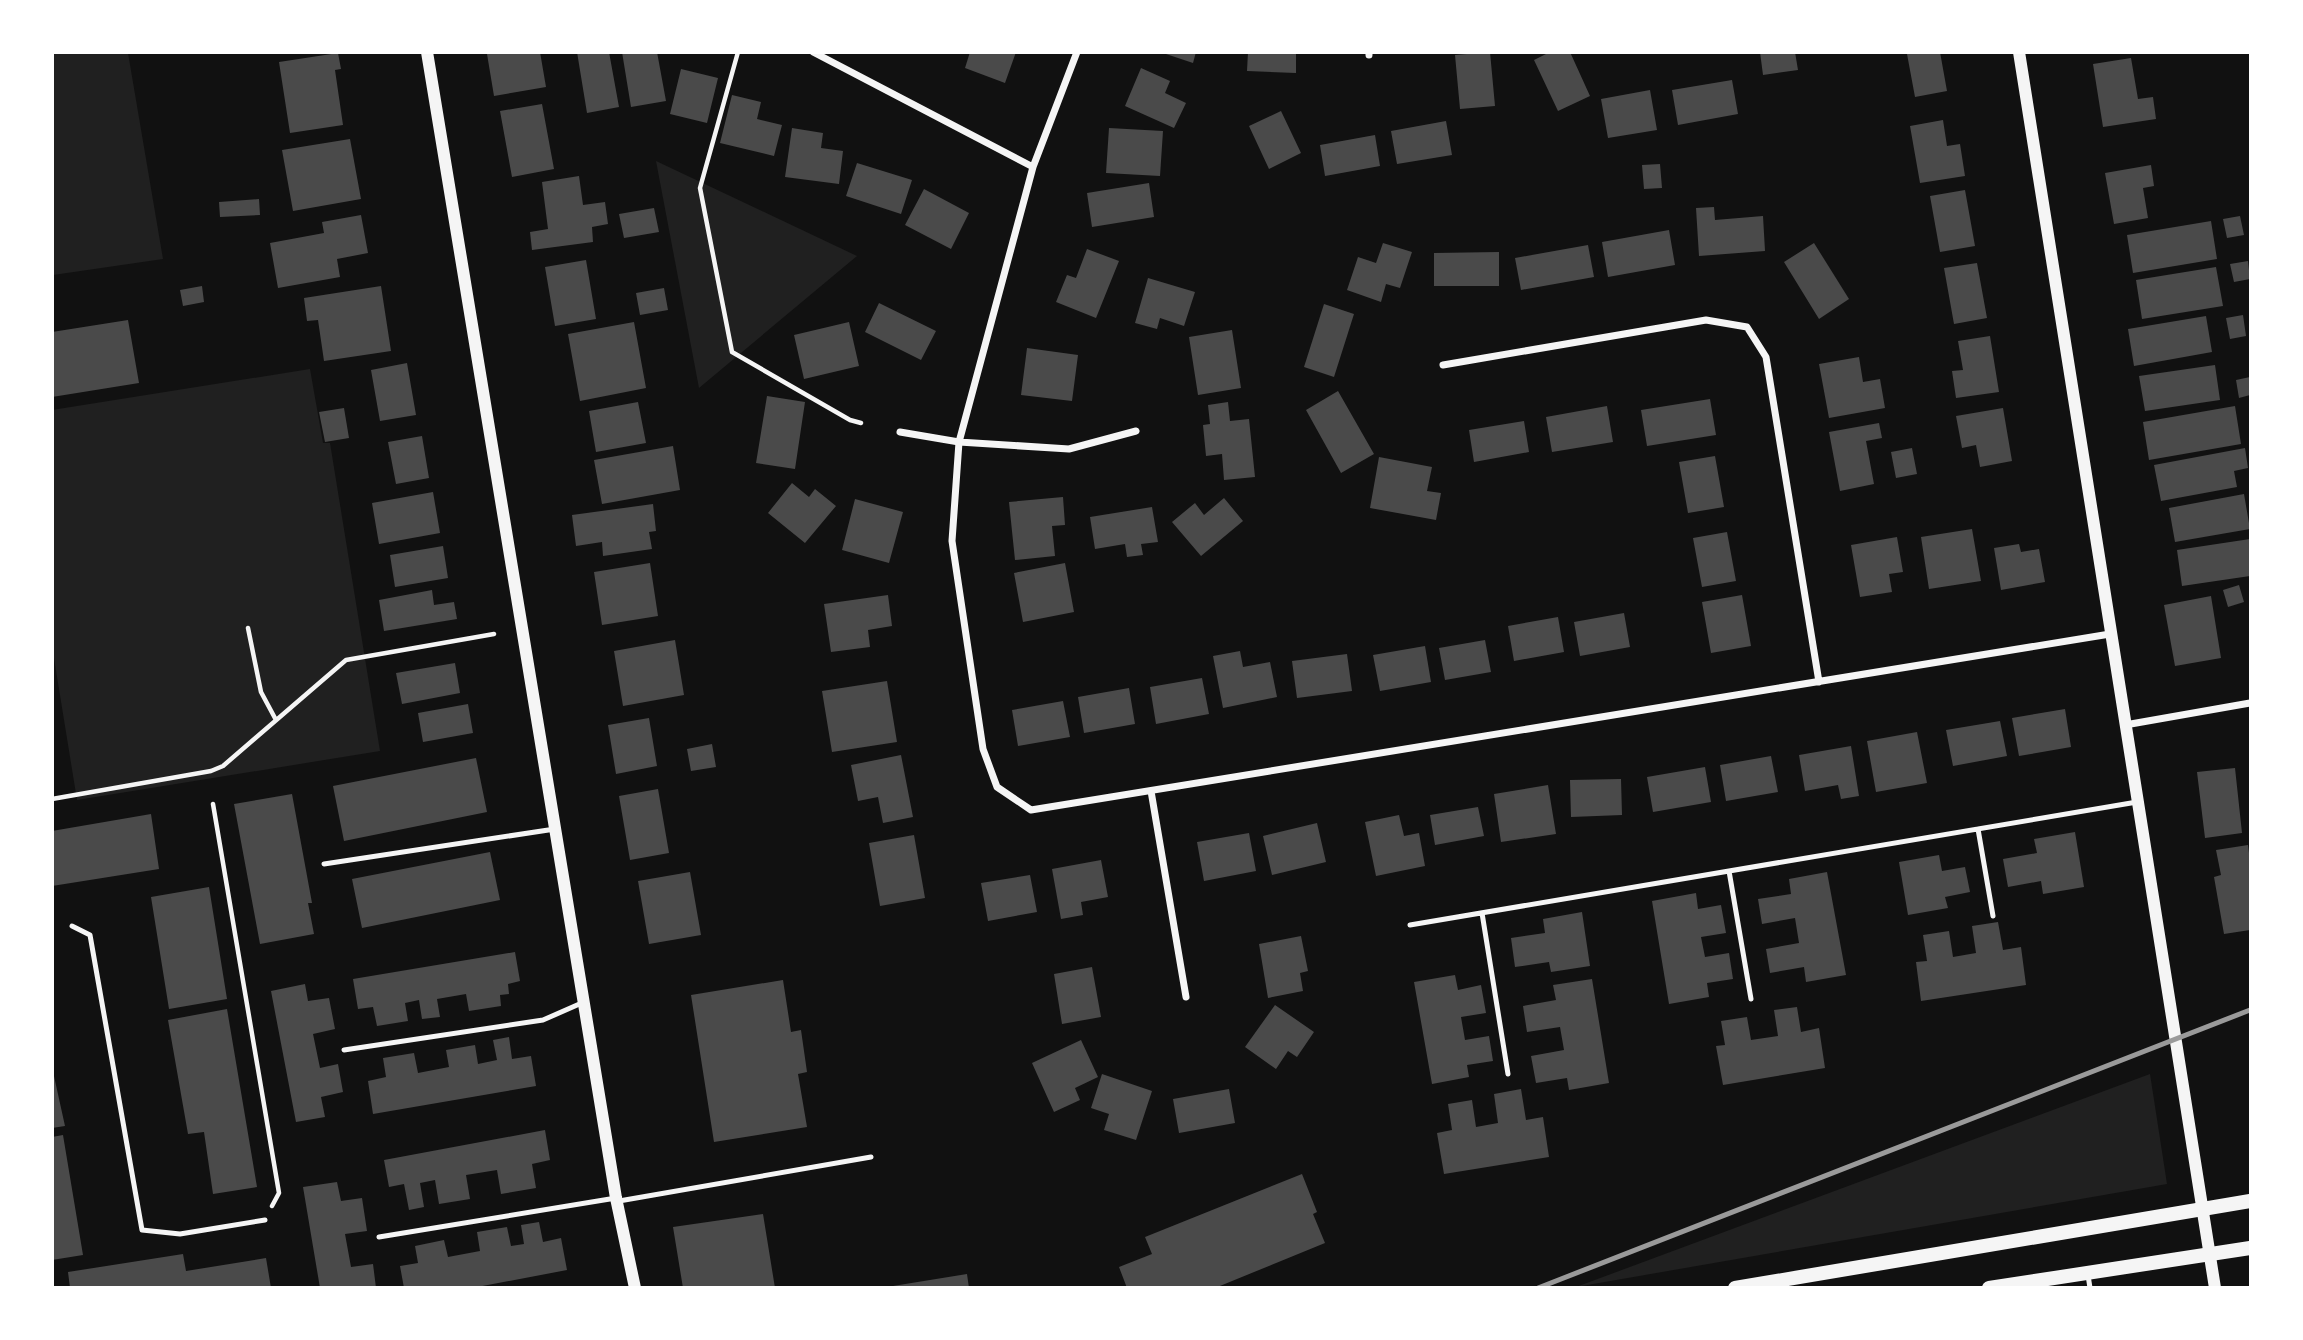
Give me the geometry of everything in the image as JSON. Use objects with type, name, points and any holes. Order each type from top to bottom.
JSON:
[{"type":"main road","points":[[1735,1287],[2250,1201]]},
{"type":"main road","points":[[1989,1287],[2250,1248]]},
{"type":"street","points":[[428,52],[616,1200],[635,1287]]},
{"type":"street","points":[[813,52],[1033,167]]},
{"type":"street","points":[[1077,52],[1033,167],[959,442],[952,541],[983,749],[997,787],[1031,810],[2110,635]]},
{"type":"street","points":[[2019,52],[2215,1287]]},
{"type":"street","points":[[1443,365],[1706,320],[1747,327],[1766,357],[1819,682]]},
{"type":"street","points":[[900,432],[959,442],[1069,449],[1136,431]]},
{"type":"street","points":[[2124,725],[2250,704]]},
{"type":"street","points":[[1151,791],[1186,997]]},
{"type":"lane","points":[[1410,925],[2137,802]]},
{"type":"lane","points":[[324,864],[555,829]]},
{"type":"lane","points":[[1978,829],[1993,916]]},
{"type":"lane","points":[[1730,871],[1751,999]]},
{"type":"lane","points":[[1482,913],[1508,1074]]},
{"type":"lane","points":[[72,926],[90,935],[142,1230],[180,1234],[265,1220]]},
{"type":"lane","points":[[344,1050],[543,1020],[584,1002]]},
{"type":"lane","points":[[379,1237],[871,1157]]},
{"type":"lane","points":[[2088,1272],[2090,1287]]},
{"type":"path","points":[[738,52],[700,188],[732,352],[850,420],[861,423]]},
{"type":"path","points":[[248,628],[261,692],[276,720]]},
{"type":"path","points":[[52,799],[211,771],[223,766],[346,660],[494,634]]},
{"type":"path","points":[[213,804],[279,1192],[272,1206]]},
{"type":"shaded area","points":[[53,52],[128,53],[163,259],[53,275]]},
{"type":"shaded area","points":[[656,161],[857,256],[699,388]]},
{"type":"shaded area","points":[[310,369],[323,443],[330,443],[380,751],[77,800],[53,652],[52,410]]},
{"type":"shaded area","points":[[2150,1074],[2167,1184],[1576,1287]]},
{"type":"building","points":[[540,52],[546,87],[494,96],[487,54]]},
{"type":"building","points":[[577,52],[609,52],[619,107],[587,113]]},
{"type":"building","points":[[622,52],[657,52],[666,101],[631,107]]},
{"type":"building","points":[[970,52],[1016,52],[1005,83],[965,68]]},
{"type":"building","points":[[1160,52],[1196,52],[1193,63]]},
{"type":"building","points":[[1248,52],[1296,52],[1296,73],[1247,71]]},
{"type":"building","points":[[1490,52],[1495,106],[1460,109],[1455,55]]},
{"type":"building","points":[[1550,52],[1570,52],[1590,96],[1558,111],[1534,60]]},
{"type":"building","points":[[1760,52],[1795,52],[1798,70],[1763,75]]},
{"type":"building","points":[[1940,52],[1947,91],[1915,97],[1907,54]]},
{"type":"building","points":[[338,53],[341,69],[335,70],[343,125],[290,133],[279,62]]},
{"type":"building","points":[[2131,58],[2138,99],[2153,97],[2156,119],[2103,127],[2093,64]]},
{"type":"building","points":[[1141,68],[1170,81],[1165,93],[1186,103],[1174,128],[1125,106]]},
{"type":"building","points":[[681,69],[718,78],[707,123],[670,114]]},
{"type":"building","points":[[1732,80],[1738,114],[1678,125],[1672,90]]},
{"type":"building","points":[[1650,90],[1657,130],[1608,138],[1601,99]]},
{"type":"building","points":[[732,95],[761,102],[757,119],[782,125],[774,156],[720,143]]},
{"type":"building","points":[[542,104],[554,169],[512,177],[500,111]]},
{"type":"building","points":[[1281,111],[1301,153],[1269,169],[1249,126]]},
{"type":"building","points":[[1943,120],[1947,146],[1960,144],[1965,176],[1920,183],[1910,126]]},
{"type":"building","points":[[1446,121],[1452,155],[1397,164],[1391,131]]},
{"type":"building","points":[[792,128],[823,133],[821,148],[843,151],[839,184],[785,177]]},
{"type":"building","points":[[1109,128],[1163,131],[1160,176],[1106,173]]},
{"type":"building","points":[[1375,135],[1380,166],[1325,176],[1320,145]]},
{"type":"building","points":[[350,139],[361,199],[293,211],[282,150]]},
{"type":"building","points":[[857,163],[912,180],[901,214],[846,196]]},
{"type":"building","points":[[1660,164],[1662,188],[1644,189],[1642,165]]},
{"type":"building","points":[[2151,165],[2154,186],[2143,188],[2148,218],[2114,224],[2105,173]]},
{"type":"building","points":[[579,176],[583,205],[605,202],[608,224],[592,227],[593,242],[532,250],[530,232],[548,229],[542,182]]},
{"type":"building","points":[[1149,183],[1154,217],[1092,227],[1087,193]]},
{"type":"building","points":[[924,189],[969,213],[951,249],[905,225]]},
{"type":"building","points":[[1965,190],[1975,246],[1940,252],[1930,196]]},
{"type":"building","points":[[259,199],[260,215],[220,217],[219,202]]},
{"type":"building","points":[[1714,207],[1715,220],[1763,216],[1765,251],[1699,256],[1696,208]]},
{"type":"building","points":[[654,208],[659,232],[624,238],[619,214]]},
{"type":"building","points":[[361,215],[368,253],[337,259],[340,277],[278,288],[270,243],[324,233],[322,222]]},
{"type":"building","points":[[2240,216],[2244,235],[2227,238],[2223,219]]},
{"type":"building","points":[[2211,221],[2217,259],[2133,273],[2127,235]]},
{"type":"building","points":[[1669,230],[1675,265],[1608,277],[1602,242]]},
{"type":"building","points":[[1383,243],[1412,252],[1400,288],[1386,284],[1381,302],[1347,290],[1358,257],[1376,263]]},
{"type":"building","points":[[1814,243],[1849,299],[1819,319],[1784,262]]},
{"type":"building","points":[[1588,245],[1594,277],[1521,290],[1515,258]]},
{"type":"building","points":[[1087,249],[1119,261],[1096,318],[1056,302],[1067,275],[1076,278]]},
{"type":"building","points":[[1499,252],[1499,286],[1434,286],[1434,253]]},
{"type":"building","points":[[586,260],[596,319],[555,326],[545,267]]},
{"type":"building","points":[[2248,261],[2250,279],[2234,282],[2230,264]]},
{"type":"building","points":[[1977,263],[1987,318],[1954,324],[1944,268]]},
{"type":"building","points":[[2216,267],[2223,306],[2142,319],[2136,280]]},
{"type":"building","points":[[1148,278],[1195,292],[1184,326],[1160,318],[1157,329],[1135,323]]},
{"type":"building","points":[[202,286],[204,302],[183,306],[180,290]]},
{"type":"building","points":[[381,286],[391,351],[324,361],[318,320],[307,321],[304,298]]},
{"type":"building","points":[[664,288],[668,310],[640,315],[636,293]]},
{"type":"building","points":[[879,303],[936,331],[921,360],[865,332]]},
{"type":"building","points":[[1324,304],[1354,314],[1334,377],[1304,367]]},
{"type":"building","points":[[2243,315],[2246,336],[2230,339],[2226,318]]},
{"type":"building","points":[[2206,316],[2212,352],[2134,366],[2128,329]]},
{"type":"building","points":[[128,320],[139,383],[52,397],[52,332]]},
{"type":"building","points":[[634,322],[646,388],[580,401],[568,334]]},
{"type":"building","points":[[849,322],[859,366],[804,379],[794,335]]},
{"type":"building","points":[[1232,330],[1241,388],[1198,395],[1189,337]]},
{"type":"building","points":[[1990,336],[1999,392],[1956,398],[1952,371],[1963,370],[1958,341]]},
{"type":"building","points":[[1027,348],[1078,355],[1072,401],[1021,395]]},
{"type":"building","points":[[1859,357],[1863,382],[1880,379],[1885,408],[1829,418],[1819,364]]},
{"type":"building","points":[[407,363],[416,415],[380,421],[371,370]]},
{"type":"building","points":[[2215,365],[2220,400],[2145,411],[2139,376]]},
{"type":"building","points":[[2250,377],[2250,395],[2239,398],[2236,380]]},
{"type":"building","points":[[1338,391],[1374,454],[1341,473],[1306,410]]},
{"type":"building","points":[[767,396],[805,402],[795,469],[756,463]]},
{"type":"building","points":[[1710,399],[1716,435],[1647,446],[1641,410]]},
{"type":"building","points":[[638,402],[646,443],[596,452],[589,411]]},
{"type":"building","points":[[1228,402],[1230,421],[1249,419],[1255,477],[1224,480],[1222,454],[1206,456],[1203,425],[1210,424],[1208,405]]},
{"type":"building","points":[[1607,406],[1613,442],[1552,452],[1546,417]]},
{"type":"building","points":[[2235,406],[2241,444],[2149,460],[2143,422]]},
{"type":"building","points":[[344,408],[349,438],[325,442],[319,412]]},
{"type":"building","points":[[2003,408],[2012,461],[1980,467],[1976,445],[1962,448],[1956,416]]},
{"type":"building","points":[[1524,421],[1529,452],[1474,462],[1469,430]]},
{"type":"building","points":[[1879,423],[1882,438],[1866,441],[1874,484],[1840,491],[1829,432]]},
{"type":"building","points":[[422,436],[429,478],[396,484],[388,442]]},
{"type":"building","points":[[673,446],[680,490],[602,504],[594,460]]},
{"type":"building","points":[[1912,448],[1917,474],[1896,478],[1891,452]]},
{"type":"building","points":[[2245,448],[2248,468],[2234,471],[2237,487],[2161,501],[2154,465]]},
{"type":"building","points":[[1715,456],[1724,507],[1688,513],[1679,462]]},
{"type":"building","points":[[1379,457],[1432,467],[1427,491],[1441,493],[1436,520],[1370,508]]},
{"type":"building","points":[[792,483],[809,497],[815,489],[836,506],[805,543],[768,513]]},
{"type":"building","points":[[433,492],[440,533],[379,544],[372,503]]},
{"type":"building","points":[[2244,494],[2250,529],[2175,542],[2169,508]]},
{"type":"building","points":[[1063,497],[1065,525],[1052,526],[1055,556],[1015,560],[1009,502]]},
{"type":"building","points":[[1224,498],[1243,521],[1201,556],[1172,522],[1195,503],[1204,515]]},
{"type":"building","points":[[855,499],[903,512],[889,563],[842,550]]},
{"type":"building","points":[[653,504],[656,531],[649,532],[652,549],[603,556],[602,542],[576,546],[572,515]]},
{"type":"building","points":[[1152,507],[1158,542],[1141,544],[1143,555],[1127,557],[1125,544],[1095,549],[1090,517]]},
{"type":"building","points":[[1972,529],[1981,581],[1929,589],[1921,537]]},
{"type":"building","points":[[1727,532],[1736,581],[1702,587],[1693,538]]},
{"type":"building","points":[[1897,537],[1903,572],[1889,574],[1892,592],[1860,597],[1851,545]]},
{"type":"building","points":[[2250,539],[2250,576],[2182,586],[2177,550]]},
{"type":"building","points":[[2019,544],[2021,552],[2039,549],[2045,582],[2001,590],[1994,548]]},
{"type":"building","points":[[443,546],[448,578],[395,587],[390,555]]},
{"type":"building","points":[[650,563],[658,616],[602,625],[594,572]]},
{"type":"building","points":[[1065,563],[1074,612],[1023,622],[1014,573]]},
{"type":"building","points":[[2239,585],[2244,602],[2228,607],[2223,590]]},
{"type":"building","points":[[432,590],[434,605],[454,602],[457,619],[384,631],[379,600]]},
{"type":"building","points":[[888,595],[892,626],[868,630],[870,647],[831,652],[824,604]]},
{"type":"building","points":[[1742,595],[1751,646],[1711,653],[1702,602]]},
{"type":"building","points":[[2211,596],[2221,658],[2175,666],[2164,605]]},
{"type":"building","points":[[1624,613],[1630,647],[1580,656],[1574,622]]},
{"type":"building","points":[[1558,617],[1564,652],[1514,661],[1508,626]]},
{"type":"building","points":[[675,640],[684,695],[623,706],[614,651]]},
{"type":"building","points":[[1485,640],[1491,672],[1445,680],[1439,648]]},
{"type":"building","points":[[1425,646],[1431,682],[1380,691],[1373,655]]},
{"type":"building","points":[[1240,651],[1243,667],[1270,662],[1277,697],[1223,708],[1213,656]]},
{"type":"building","points":[[1347,654],[1352,691],[1297,698],[1292,661]]},
{"type":"building","points":[[455,663],[460,693],[402,704],[396,673]]},
{"type":"building","points":[[1202,678],[1209,714],[1156,724],[1150,687]]},
{"type":"building","points":[[887,681],[897,742],[832,752],[822,691]]},
{"type":"building","points":[[1129,688],[1135,724],[1084,733],[1078,697]]},
{"type":"building","points":[[1063,701],[1070,737],[1018,746],[1012,710]]},
{"type":"building","points":[[468,704],[473,733],[423,742],[418,713]]},
{"type":"building","points":[[2065,709],[2071,747],[2019,756],[2012,718]]},
{"type":"building","points":[[649,718],[657,766],[616,774],[608,725]]},
{"type":"building","points":[[2000,721],[2007,756],[1953,766],[1946,730]]},
{"type":"building","points":[[1917,732],[1927,783],[1876,792],[1867,741]]},
{"type":"building","points":[[712,744],[716,767],[691,771],[687,749]]},
{"type":"building","points":[[1851,746],[1859,796],[1841,799],[1838,785],[1805,791],[1799,755]]},
{"type":"building","points":[[901,755],[913,817],[883,823],[878,797],[858,801],[851,765]]},
{"type":"building","points":[[1771,756],[1778,792],[1726,801],[1720,765]]},
{"type":"building","points":[[476,758],[487,812],[344,841],[333,786]]},
{"type":"building","points":[[1705,767],[1711,802],[1653,812],[1647,777]]},
{"type":"building","points":[[2235,768],[2242,833],[2205,838],[2197,772]]},
{"type":"building","points":[[1621,779],[1622,815],[1571,817],[1570,780]]},
{"type":"building","points":[[1548,785],[1556,834],[1501,842],[1494,794]]},
{"type":"building","points":[[658,789],[669,853],[630,860],[619,796]]},
{"type":"building","points":[[292,794],[312,903],[308,903],[314,934],[260,944],[234,804]]},
{"type":"building","points":[[1478,807],[1484,836],[1435,845],[1430,815]]},
{"type":"building","points":[[151,814],[159,869],[52,886],[52,831]]},
{"type":"building","points":[[1399,815],[1404,836],[1419,833],[1425,866],[1376,876],[1365,822]]},
{"type":"building","points":[[1317,823],[1326,862],[1272,875],[1263,836]]},
{"type":"building","points":[[2075,832],[2084,887],[2043,894],[2041,881],[2008,887],[2003,859],[2037,853],[2034,839]]},
{"type":"building","points":[[1249,833],[1256,871],[1204,881],[1197,842]]},
{"type":"building","points":[[914,835],[925,898],[880,906],[869,843]]},
{"type":"building","points":[[2248,845],[2250,930],[2224,934],[2214,877],[2221,875],[2216,850]]},
{"type":"building","points":[[490,852],[500,900],[362,928],[352,879]]},
{"type":"building","points":[[1939,855],[1942,871],[1965,867],[1970,892],[1945,897],[1948,908],[1908,915],[1899,862]]},
{"type":"building","points":[[1101,860],[1108,897],[1081,902],[1083,915],[1061,919],[1052,869]]},
{"type":"building","points":[[690,872],[701,935],[649,944],[638,881]]},
{"type":"building","points":[[1827,872],[1846,975],[1806,982],[1804,967],[1770,973],[1766,949],[1799,943],[1795,918],[1762,924],[1758,899],[1791,894],[1789,879]]},
{"type":"building","points":[[1030,875],[1037,912],[988,921],[981,883]]},
{"type":"building","points":[[209,887],[227,999],[169,1009],[151,897]]},
{"type":"building","points":[[1696,893],[1698,909],[1721,905],[1726,933],[1701,937],[1705,957],[1729,953],[1733,979],[1707,983],[1709,997],[1669,1004],[1652,901]]},
{"type":"building","points":[[1582,912],[1590,966],[1551,972],[1549,962],[1515,967],[1511,938],[1545,933],[1543,919]]},
{"type":"building","points":[[1998,922],[2003,950],[2021,947],[2026,985],[1921,1001],[1916,962],[1927,961],[1923,935],[1949,931],[1953,957],[1976,953],[1972,926]]},
{"type":"building","points":[[1301,936],[1308,971],[1300,973],[1303,991],[1268,998],[1259,944]]},
{"type":"building","points":[[515,952],[520,981],[508,984],[509,994],[500,995],[501,1006],[469,1011],[466,994],[437,999],[440,1017],[422,1019],[419,1000],[405,1003],[408,1021],[377,1026],[373,1007],[358,1009],[353,979]]},
{"type":"building","points":[[1092,967],[1101,1017],[1062,1024],[1054,974]]},
{"type":"building","points":[[1455,975],[1458,990],[1481,985],[1486,1013],[1461,1017],[1465,1040],[1489,1036],[1493,1061],[1467,1065],[1469,1077],[1432,1084],[1414,982]]},
{"type":"building","points":[[1592,979],[1609,1083],[1569,1090],[1567,1078],[1536,1083],[1531,1056],[1564,1050],[1560,1027],[1527,1032],[1523,1006],[1556,1000],[1553,985]]},
{"type":"building","points":[[783,980],[791,1032],[801,1030],[807,1072],[798,1074],[807,1127],[714,1142],[691,995]]},
{"type":"building","points":[[305,984],[308,1001],[329,998],[335,1029],[313,1034],[320,1068],[338,1064],[343,1092],[321,1097],[325,1117],[296,1122],[271,991]]},
{"type":"building","points":[[1275,1005],[1314,1032],[1297,1057],[1288,1051],[1276,1069],[1245,1047]]},
{"type":"building","points":[[1797,1007],[1801,1032],[1819,1028],[1825,1068],[1723,1085],[1716,1046],[1725,1045],[1721,1021],[1747,1017],[1751,1040],[1778,1036],[1774,1010]]},
{"type":"building","points":[[227,1009],[257,1187],[213,1194],[204,1132],[188,1134],[168,1020]]},
{"type":"building","points":[[509,1037],[512,1059],[531,1056],[536,1086],[373,1114],[368,1081],[386,1077],[383,1058],[414,1053],[418,1073],[449,1067],[446,1050],[475,1045],[478,1064],[497,1060],[493,1040]]},
{"type":"building","points":[[1081,1040],[1098,1077],[1075,1088],[1080,1100],[1054,1112],[1032,1063]]},
{"type":"building","points":[[52,1067],[65,1126],[52,1128]]},
{"type":"building","points":[[1102,1074],[1152,1091],[1136,1140],[1104,1130],[1109,1114],[1091,1108]]},
{"type":"building","points":[[1229,1089],[1235,1123],[1179,1133],[1173,1099]]},
{"type":"building","points":[[1521,1089],[1526,1120],[1543,1117],[1549,1157],[1444,1174],[1437,1133],[1452,1130],[1448,1104],[1472,1100],[1476,1127],[1498,1123],[1494,1094]]},
{"type":"building","points":[[545,1130],[550,1160],[532,1164],[536,1188],[501,1194],[497,1170],[466,1175],[470,1199],[439,1204],[435,1180],[420,1183],[424,1207],[409,1210],[404,1184],[389,1187],[384,1160]]},
{"type":"building","points":[[63,1135],[83,1255],[52,1260],[52,1137]]},
{"type":"building","points":[[1302,1174],[1317,1212],[1313,1214],[1325,1243],[1215,1288],[1127,1288],[1119,1267],[1152,1254],[1145,1237]]},
{"type":"building","points":[[337,1182],[341,1201],[362,1198],[367,1231],[345,1234],[351,1267],[373,1264],[376,1288],[320,1288],[303,1187]]},
{"type":"building","points":[[763,1214],[775,1288],[683,1288],[673,1227]]},
{"type":"building","points":[[539,1222],[543,1242],[561,1238],[567,1270],[472,1288],[404,1288],[400,1266],[418,1263],[415,1246],[444,1240],[448,1257],[480,1251],[477,1232],[507,1227],[511,1246],[524,1244],[521,1225]]},
{"type":"building","points":[[183,1254],[186,1271],[266,1258],[271,1288],[70,1288],[68,1272]]},
{"type":"building","points":[[967,1274],[969,1288],[893,1288],[893,1286]]},
{"type":"railway","points":[[1538,1288],[2250,1010]]}]
